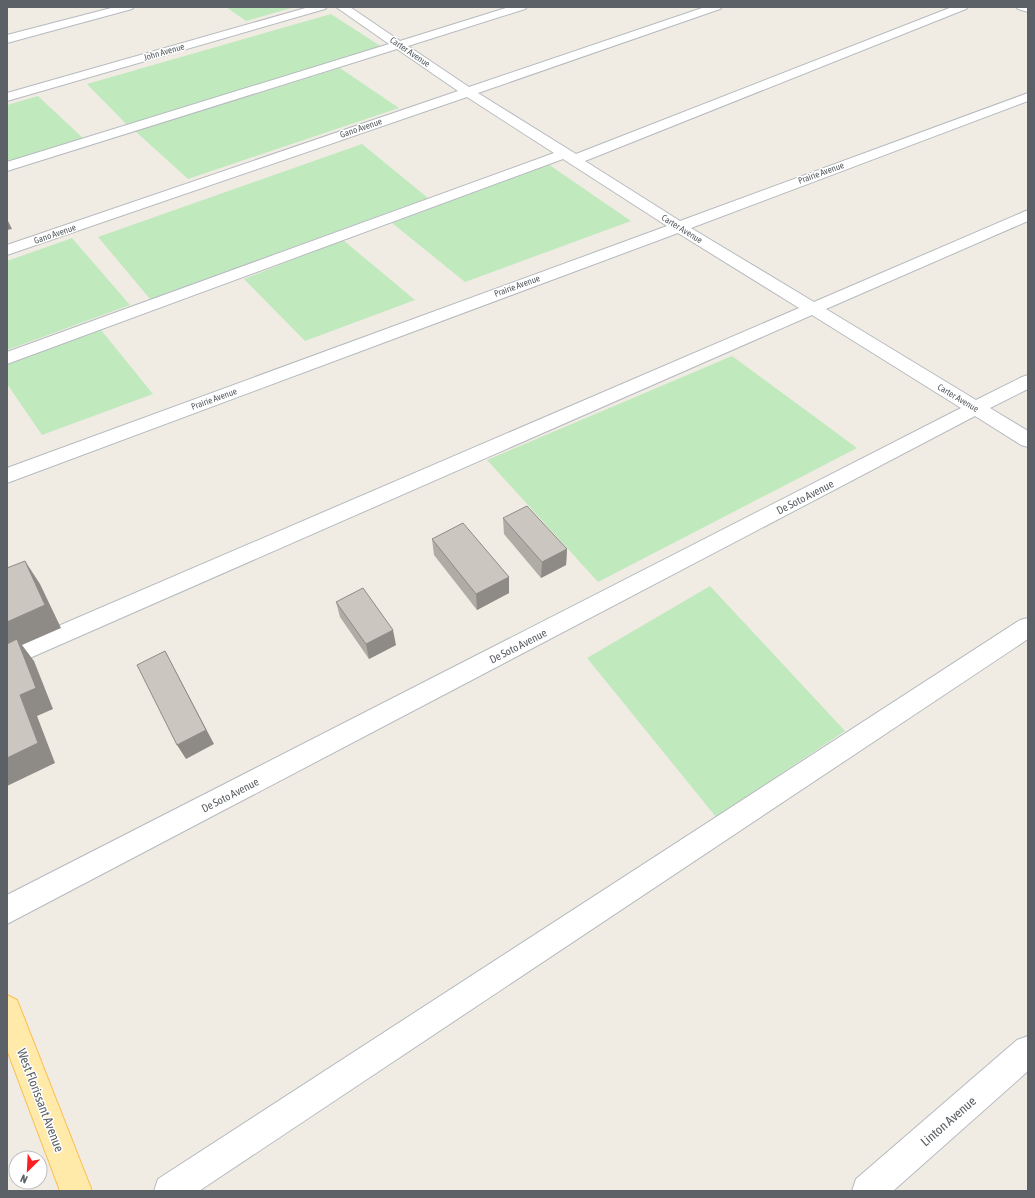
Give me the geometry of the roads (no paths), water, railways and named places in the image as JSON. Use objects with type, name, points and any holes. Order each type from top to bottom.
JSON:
[{"type":"main road","name":"West Florissant Avenue","points":[[7,1010],[76,1191]]},
{"type":"street","points":[[7,39],[128,7]]},
{"type":"street","name":"John Avenue","points":[[7,97],[322,7]]},
{"type":"street","name":"Carter Avenue","points":[[342,7],[468,92],[678,226],[1028,440]]},
{"type":"street","points":[[7,167],[521,7]]},
{"type":"street","name":"Gano Avenue","points":[[7,250],[716,7]]},
{"type":"street","points":[[7,358],[569,157],[962,7]]},
{"type":"street","points":[[1022,7],[1028,9]]},
{"type":"street","name":"Prairie Avenue","points":[[7,476],[1028,97]]},
{"type":"street","points":[[7,658],[1028,215]]},
{"type":"street","name":"De Soto Avenue","points":[[7,910],[1028,381]]},
{"type":"street","points":[[170,1191],[1028,627]]},
{"type":"street","name":"Linton Avenue","points":[[868,1191],[1028,1051]]}]
